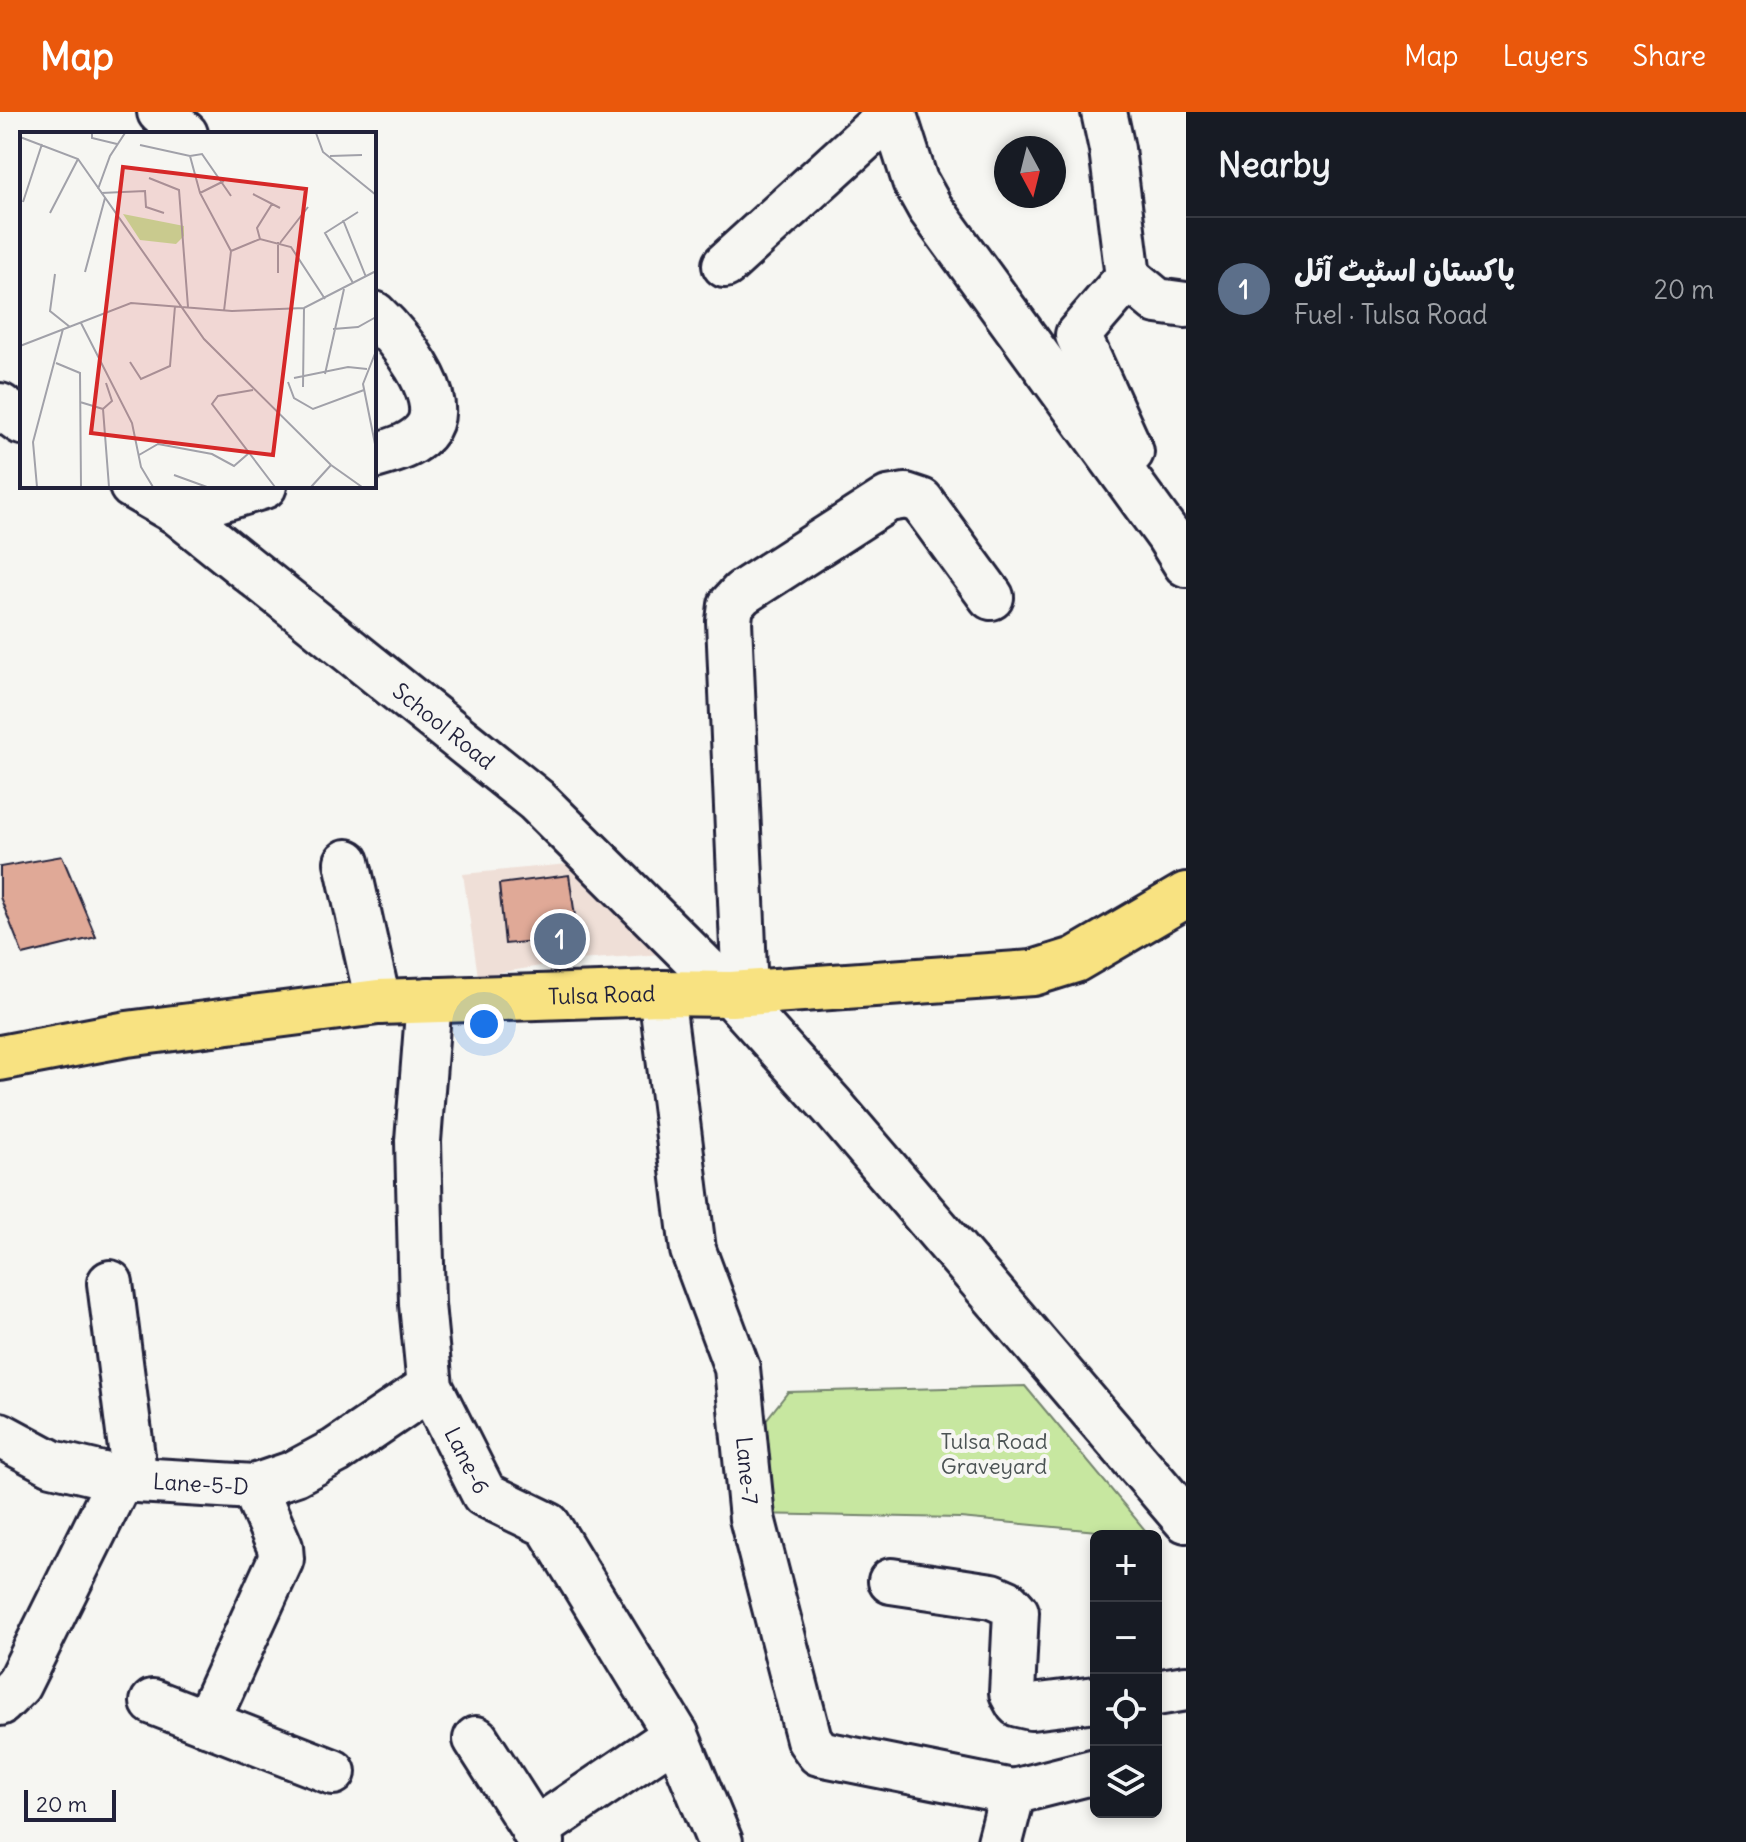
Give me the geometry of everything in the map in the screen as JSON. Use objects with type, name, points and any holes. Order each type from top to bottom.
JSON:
[{"type":"main road","name":"Tulsa Road","points":[[0,1058],[127,1034],[378,1002],[738,993],[1033,973],[1075,960],[1186,895]]},
{"type":"street","points":[[160,112],[183,132]]},
{"type":"street","points":[[725,265],[893,112],[915,181],[930,208],[1177,550]]},
{"type":"street","points":[[1104,112],[1112,149],[1128,277],[1157,301],[1186,305]]},
{"type":"street","points":[[1128,277],[1078,335],[1177,550]]},
{"type":"street","points":[[376,316],[403,348],[423,380],[432,404],[428,426],[415,440],[398,450],[376,456]]},
{"type":"street","points":[[0,406],[20,421]]},
{"type":"street","name":"School Road","points":[[135,488],[177,512],[536,800],[738,993],[1186,1520]]},
{"type":"street","points":[[177,512],[257,488]]},
{"type":"street","points":[[738,993],[731,605],[742,593],[888,499],[906,496],[921,501],[991,597]]},
{"type":"street","points":[[347,862],[378,1002]]},
{"type":"street","name":"Lane-7","points":[[661,993],[693,1250],[737,1368],[752,1518],[809,1739],[819,1753],[1013,1792]]},
{"type":"street","name":"Lane-6","points":[[429,1000],[418,1141],[422,1304],[430,1387],[484,1494],[548,1525],[676,1735],[720,1842]]},
{"type":"street","points":[[0,1703],[18,1685],[128,1480],[110,1283]]},
{"type":"street","name":"Lane-5-D","points":[[0,1435],[52,1463],[128,1480],[254,1487],[295,1473],[336,1451],[430,1387]]},
{"type":"street","points":[[206,1723],[281,1559],[280,1547],[254,1487]]},
{"type":"street","points":[[891,1581],[992,1596],[1008,1603],[1016,1612],[1012,1693],[1018,1704],[1031,1707],[1090,1700]]},
{"type":"street","points":[[1162,1692],[1186,1688]]},
{"type":"street","points":[[153,1702],[333,1772]]},
{"type":"street","points":[[476,1739],[536,1838],[676,1735]]},
{"type":"street","points":[[1000,1842],[1013,1792],[1090,1773]]},
{"type":"shaded area","points":[[579,863],[663,954],[578,960],[478,976],[463,874]]},
{"type":"green space","name":"Tulsa Road Graveyard","points":[[1025,1386],[1145,1530],[1090,1530],[960,1518],[751,1514],[744,1448],[788,1392]]},
{"type":"building","points":[[62,856],[96,937],[23,955],[0,897],[0,867]]},
{"type":"building","points":[[569,875],[578,937],[505,944],[499,884]]},
{"type":"place","name":"پاکستان اسٹیٹ آئل","points":[[560,939]]}]
